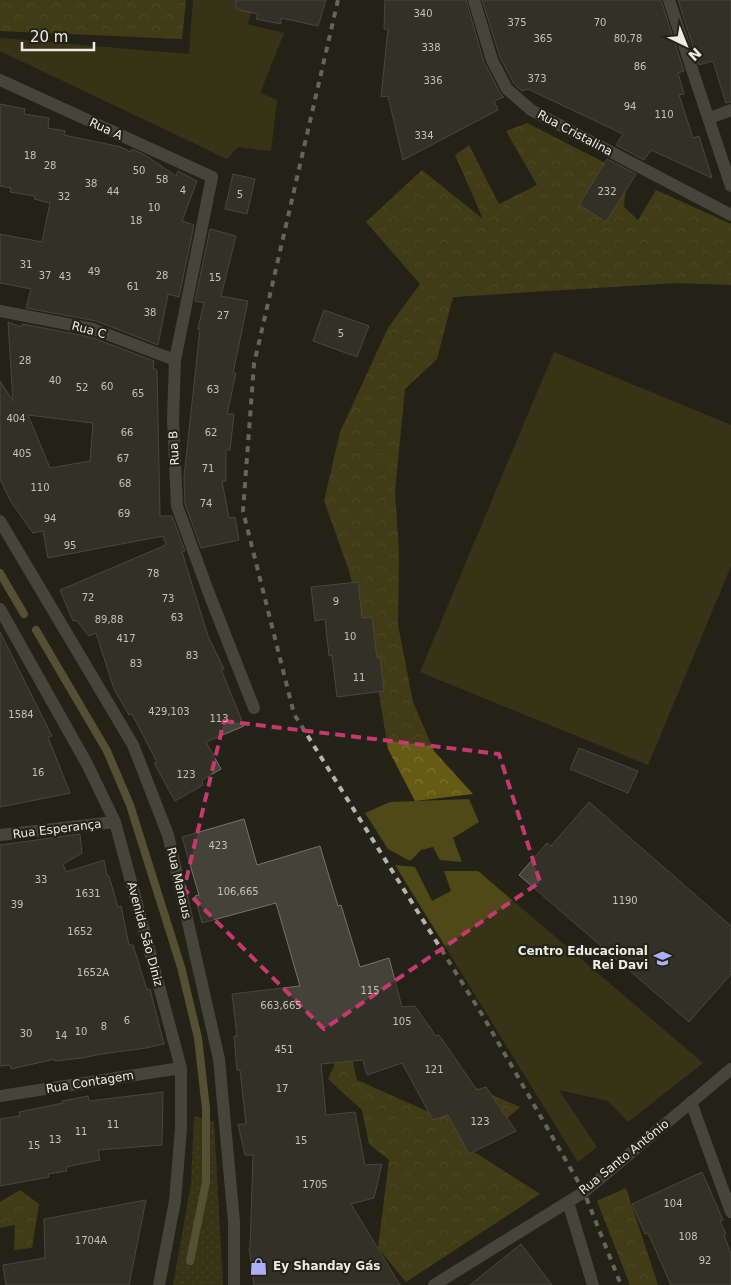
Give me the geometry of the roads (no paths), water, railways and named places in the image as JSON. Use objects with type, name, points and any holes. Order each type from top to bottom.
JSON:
[{"type":"street","name":"Rua Cristalina","points":[[474,0],[492,60],[507,89],[532,110],[731,215]]},
{"type":"street","points":[[670,0],[731,186]]},
{"type":"street","name":"Rua A","points":[[0,80],[212,177]]},
{"type":"street","points":[[710,118],[731,110]]},
{"type":"street","name":"Rua B","points":[[212,177],[176,360],[173,420],[177,506],[254,708]]},
{"type":"street","name":"Rua C","points":[[0,311],[93,329],[176,360]]},
{"type":"street","name":"Rua Manaus","points":[[0,521],[133,745],[168,835],[219,1059],[234,1222],[234,1285]]},
{"type":"street","name":"Avenida São Diniz","points":[[0,609],[87,764],[114,822],[181,1068],[181,1129],[175,1201],[159,1285]]},
{"type":"street","name":"Rua Esperança","points":[[0,836],[114,822]]},
{"type":"street","name":"Rua Contagem","points":[[0,1096],[181,1068]]},
{"type":"street","name":"Rua Santo Antônio","points":[[434,1285],[584,1192],[731,1069]]},
{"type":"street","points":[[691,1102],[731,1212]]},
{"type":"street","points":[[568,1202],[593,1285]]},
{"type":"waterway","points":[[0,573],[24,614]]},
{"type":"waterway","points":[[36,630],[107,751],[130,805],[181,967],[198,1038],[206,1109],[206,1182],[190,1261]]},
{"type":"railway","points":[[338,0],[254,364],[243,511],[294,714],[483,1016],[584,1192],[621,1285]]},
{"type":"place","name":"Centro Educacional Rei Davi","points":[[662,958]]},
{"type":"place","name":"Ey Shanday Gás","points":[[259,1266]]}]
